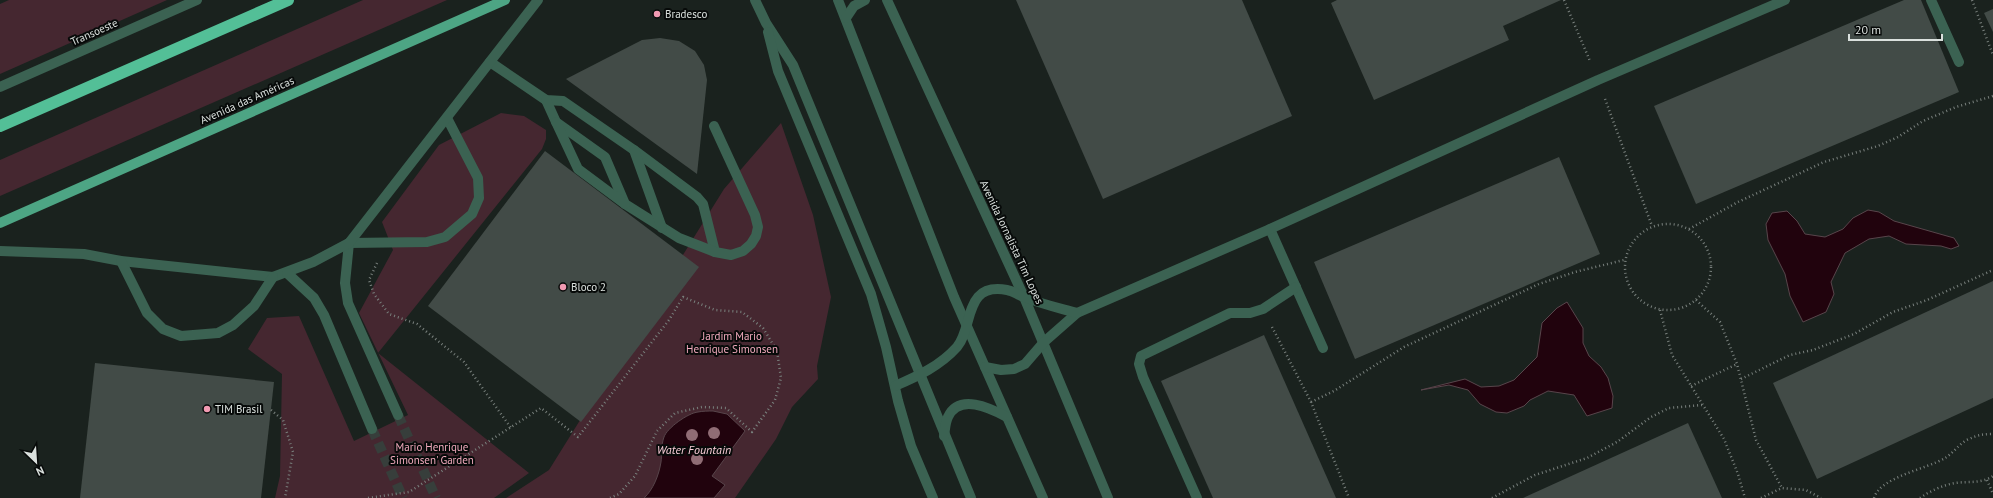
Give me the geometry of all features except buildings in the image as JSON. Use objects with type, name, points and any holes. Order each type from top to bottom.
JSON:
[{"type":"highway","points":[[0,126],[288,0]]},
{"type":"main road","name":"Avenida das Américas","points":[[0,223],[505,0]]},
{"type":"street","name":"Transoeste","points":[[0,87],[197,0]]},
{"type":"street","points":[[0,251],[84,254],[121,260],[273,277],[313,262],[349,243],[538,0]]},
{"type":"street","points":[[756,0],[766,23],[793,65],[921,374],[944,436],[971,498]]},
{"type":"street","points":[[838,0],[966,324],[1043,498]]},
{"type":"street","points":[[846,18],[854,6],[865,0]]},
{"type":"street","name":"Avenida Jornalista Tim Lopes","points":[[887,0],[1044,342],[1108,498]]},
{"type":"street","points":[[985,367],[1001,370],[1025,364],[1044,342],[1077,313],[1270,229],[1598,80],[1785,0]]},
{"type":"street","points":[[1932,0],[1959,62]]},
{"type":"street","points":[[766,23],[778,72],[871,294],[886,346],[911,446],[933,498]]},
{"type":"street","points":[[490,62],[546,100],[563,101],[634,150],[697,197],[703,204],[715,252]]},
{"type":"street","points":[[546,100],[578,169],[625,204],[679,238],[715,252],[731,255],[743,251],[751,244],[756,236],[758,226],[755,215],[714,126]]},
{"type":"street","points":[[349,243],[427,242],[445,237],[472,214],[479,198],[478,178],[447,118]]},
{"type":"street","points":[[556,122],[605,156],[625,204]]},
{"type":"street","points":[[634,150],[662,228]]},
{"type":"street","points":[[1270,229],[1323,348]]},
{"type":"street","points":[[349,243],[345,283],[348,303],[398,415]]},
{"type":"street","points":[[121,260],[147,313],[163,329],[181,336],[218,333],[233,325],[254,306],[273,277]]},
{"type":"street","points":[[287,273],[314,298],[324,315],[372,429]]},
{"type":"street","points":[[1197,498],[1143,378],[1139,364],[1141,356],[1230,313],[1250,313],[1263,309],[1296,288]]},
{"type":"street","points":[[895,386],[938,364],[958,346],[972,307],[977,298],[984,293],[993,290],[1007,290],[1024,298],[1077,313]]},
{"type":"street","points":[[944,436],[948,417],[957,407],[969,403],[991,408],[1007,416]]},
{"type":"path","points":[[1564,0],[1598,80],[1652,226]]},
{"type":"path","points":[[1972,0],[1993,55]]},
{"type":"path","points":[[1689,229],[1738,202],[1824,162],[1878,146],[1898,138],[1923,121],[1950,110],[1993,96]]},
{"type":"path","points":[[1674,223],[1689,229],[1702,240],[1710,254],[1711,271],[1706,287],[1696,300],[1679,309],[1660,310],[1644,303],[1632,292],[1625,277],[1624,260],[1630,244],[1642,232],[1652,226],[1674,223]]},
{"type":"path","points":[[1311,402],[1334,390],[1404,347],[1539,284],[1575,272],[1624,260]]},
{"type":"path","points":[[377,262],[369,280],[374,294],[388,314],[417,324],[464,362],[511,428]]},
{"type":"path","points":[[1741,379],[1790,354],[1813,350],[1854,334],[1893,312],[1927,300],[1993,270]]},
{"type":"path","points":[[368,498],[409,492],[541,408],[578,437],[669,320],[683,296],[716,310],[742,312],[763,328],[777,351],[781,378],[775,400],[752,432],[726,408],[702,407],[675,413],[657,431],[635,476],[619,494],[610,498]]},
{"type":"path","points":[[1696,300],[1720,322],[1737,364],[1756,440],[1782,488]]},
{"type":"path","points":[[1263,309],[1311,402],[1349,498]]},
{"type":"path","points":[[1660,310],[1672,355],[1724,439],[1738,474],[1745,498]]},
{"type":"path","points":[[1691,386],[1737,364]]},
{"type":"path","points":[[1492,498],[1535,476],[1586,458],[1617,442],[1651,417],[1669,408],[1702,404]]},
{"type":"path","points":[[271,410],[283,420],[293,452],[285,498]]},
{"type":"path","points":[[1874,498],[1879,488],[1888,482],[1945,458],[1966,440],[1984,434],[1993,434]]},
{"type":"path","points":[[1920,498],[1937,488],[1954,483],[1987,480],[1993,476]]},
{"type":"path","points":[[1987,480],[1993,494]]},
{"type":"path","points":[[1761,498],[1782,488],[1806,490],[1821,498]]},
{"type":"green space","points":[[9,0],[167,0],[0,74],[0,4]]},
{"type":"green space","points":[[363,0],[447,0],[0,196],[0,160]]},
{"type":"green space","points":[[501,113],[524,116],[546,130],[546,139],[542,149],[378,353],[359,313],[393,250],[382,222],[439,145]]},
{"type":"green space","name":"Jardim Mario Henrique Simonsen","points":[[781,123],[813,215],[831,297],[817,366],[818,379],[792,407],[776,439],[735,498],[506,498],[549,470],[724,189]]},
{"type":"green space","name":"Mario Henrique Simonsen' Garden","points":[[299,316],[354,441],[408,415],[378,353],[529,473],[494,498],[275,498],[280,476],[282,374],[248,349],[267,318]]},
{"type":"water","points":[[1868,210],[1879,212],[1894,221],[1954,238],[1959,246],[1951,249],[1941,246],[1906,244],[1889,236],[1869,239],[1845,253],[1831,282],[1834,294],[1826,312],[1803,322],[1790,296],[1785,274],[1768,240],[1766,224],[1772,213],[1787,211],[1797,221],[1805,234],[1825,237],[1843,229],[1853,218]]},
{"type":"water","points":[[1567,302],[1583,328],[1583,343],[1589,356],[1601,367],[1608,378],[1613,396],[1612,408],[1587,416],[1574,395],[1548,391],[1530,400],[1524,406],[1507,413],[1496,412],[1480,404],[1468,390],[1449,385],[1421,390],[1465,379],[1481,387],[1499,386],[1514,380],[1537,357],[1542,323],[1557,308]]},
{"type":"water","name":"Water Fountain","points":[[713,411],[727,414],[745,431],[712,476],[725,485],[714,498],[644,498],[653,487],[659,472],[663,440],[669,429],[689,415]]},
{"type":"tunnel","points":[[398,415],[436,498]]},
{"type":"tunnel","points":[[372,429],[403,498]]},
{"type":"place","name":"Bradesco","points":[[657,14]]},
{"type":"place","name":"Bloco 2","points":[[563,287]]},
{"type":"place","name":"TIM Brasil","points":[[207,409]]}]
